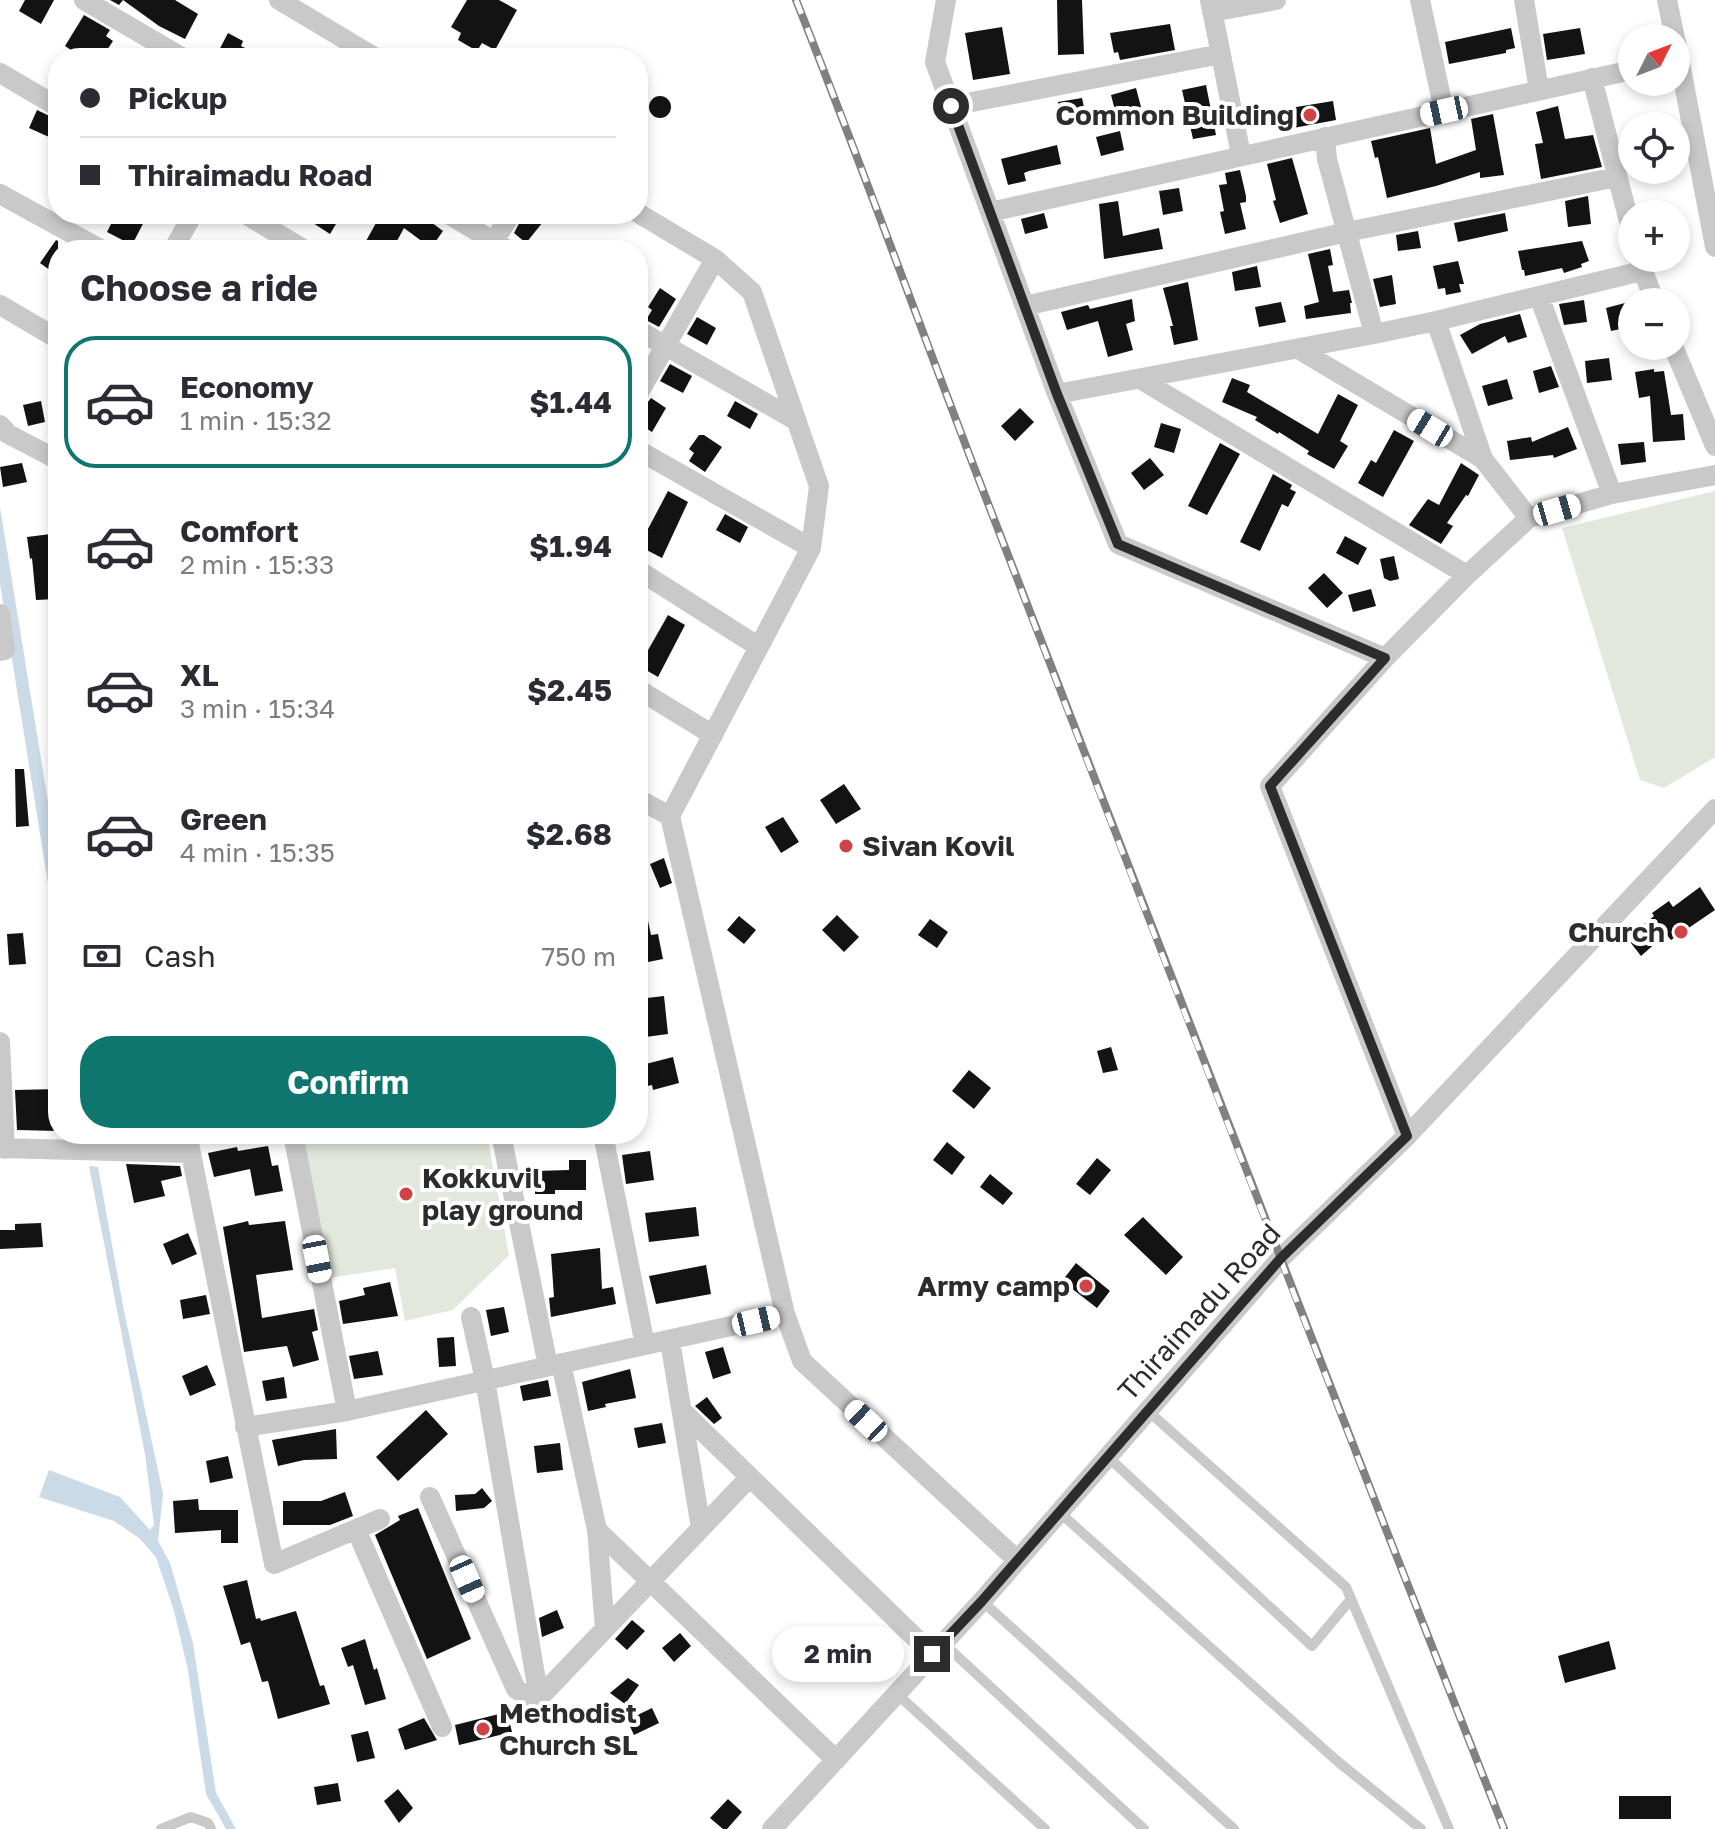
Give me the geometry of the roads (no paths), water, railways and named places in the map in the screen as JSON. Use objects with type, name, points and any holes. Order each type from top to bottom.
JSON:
[{"type":"street","points":[[84,0],[166,48]]},
{"type":"street","points":[[279,0],[354,48]]},
{"type":"street","points":[[946,0],[935,62],[1057,394],[1118,544],[1385,658]]},
{"type":"street","points":[[1241,155],[1211,6],[1276,0]]},
{"type":"street","points":[[1420,0],[1444,111]]},
{"type":"street","points":[[1524,0],[1539,90]]},
{"type":"street","points":[[1667,0],[1672,24]]},
{"type":"street","points":[[951,106],[1221,54]]},
{"type":"street","points":[[0,73],[48,101]]},
{"type":"street","points":[[990,212],[1618,73]]},
{"type":"street","points":[[1592,78],[1623,200]]},
{"type":"street","points":[[1686,96],[1715,247]]},
{"type":"street","points":[[1325,137],[1327,159],[1374,334]]},
{"type":"street","points":[[1025,306],[1347,232],[1617,177]]},
{"type":"street","points":[[0,194],[48,220]]},
{"type":"street","points":[[648,219],[715,259],[752,292],[819,486],[811,548],[670,816],[785,1314],[802,1361],[1017,1560]]},
{"type":"street","points":[[55,224],[84,240]]},
{"type":"street","points":[[272,224],[292,240]]},
{"type":"street","points":[[465,224],[491,240]]},
{"type":"street","points":[[648,377],[715,259]]},
{"type":"street","points":[[1057,394],[1436,321],[1539,296],[1618,272]]},
{"type":"street","points":[[1539,296],[1612,494]]},
{"type":"street","points":[[0,305],[48,333]]},
{"type":"street","points":[[1436,321],[1483,459],[1529,518]]},
{"type":"street","points":[[648,336],[797,421]]},
{"type":"street","points":[[1298,349],[1483,459]]},
{"type":"street","points":[[1679,360],[1715,446]]},
{"type":"street","points":[[1140,379],[1467,575]]},
{"type":"street","points":[[0,425],[8,434],[48,454]]},
{"type":"street","points":[[648,456],[811,548]]},
{"type":"street","points":[[1407,1136],[1270,786],[1385,658],[1529,518],[1612,494],[1715,475]]},
{"type":"street","points":[[648,576],[759,647]]},
{"type":"street","points":[[0,614],[5,650],[0,651]]},
{"type":"street","points":[[648,695],[713,735]]},
{"type":"street","points":[[648,804],[670,816]]},
{"type":"street","name":"Thiraimadu Road","points":[[772,1829],[982,1601],[1281,1258],[1407,1136],[1715,809]]},
{"type":"street","points":[[0,1042],[2,1148],[188,1144],[274,1564],[380,1519]]},
{"type":"street","points":[[295,1144],[347,1411]]},
{"type":"street","points":[[503,1144],[554,1365],[597,1530],[605,1629]]},
{"type":"street","points":[[605,1144],[645,1345]]},
{"type":"street","points":[[245,1427],[347,1411],[785,1314]]},
{"type":"street","points":[[471,1317],[485,1380],[539,1698]]},
{"type":"street","points":[[670,1341],[701,1528]]},
{"type":"street","points":[[683,1412],[749,1478],[937,1648]]},
{"type":"street","points":[[430,1497],[516,1689],[531,1699],[539,1698],[749,1478]]},
{"type":"street","points":[[356,1529],[442,1727]]},
{"type":"street","points":[[597,1530],[836,1760]]},
{"type":"lane","points":[[1148,1411],[1346,1587],[1449,1829]]},
{"type":"lane","points":[[1108,1457],[1312,1646],[1351,1599]]},
{"type":"lane","points":[[1058,1511],[1336,1760],[1421,1829]]},
{"type":"lane","points":[[982,1601],[1234,1829]]},
{"type":"lane","points":[[937,1648],[1144,1829]]},
{"type":"lane","points":[[897,1694],[1045,1829]]},
{"type":"lane","points":[[161,1829],[191,1817],[208,1823],[211,1829]]},
{"type":"water","points":[[0,507],[48,802],[48,884],[0,584]]},
{"type":"water","points":[[89,1166],[98,1167],[124,1311],[163,1494],[158,1541],[170,1563],[193,1643],[216,1793],[236,1829],[226,1829],[206,1794],[188,1670],[174,1611],[156,1557],[139,1538],[114,1521],[39,1497],[49,1470],[120,1497],[150,1530],[154,1525],[145,1454]]},
{"type":"railway","points":[[796,0],[1181,1003],[1504,1829]]},
{"type":"place","name":"Common Building","points":[[1310,115]]},
{"type":"place","name":"Sivan Kovil","points":[[846,846]]},
{"type":"place","name":"Church","points":[[1681,932]]},
{"type":"place","name":"Kokkuvil play ground","points":[[406,1194]]},
{"type":"place","name":"Army camp","points":[[1086,1286]]},
{"type":"place","name":"Methodist Church SL","points":[[483,1729]]}]
